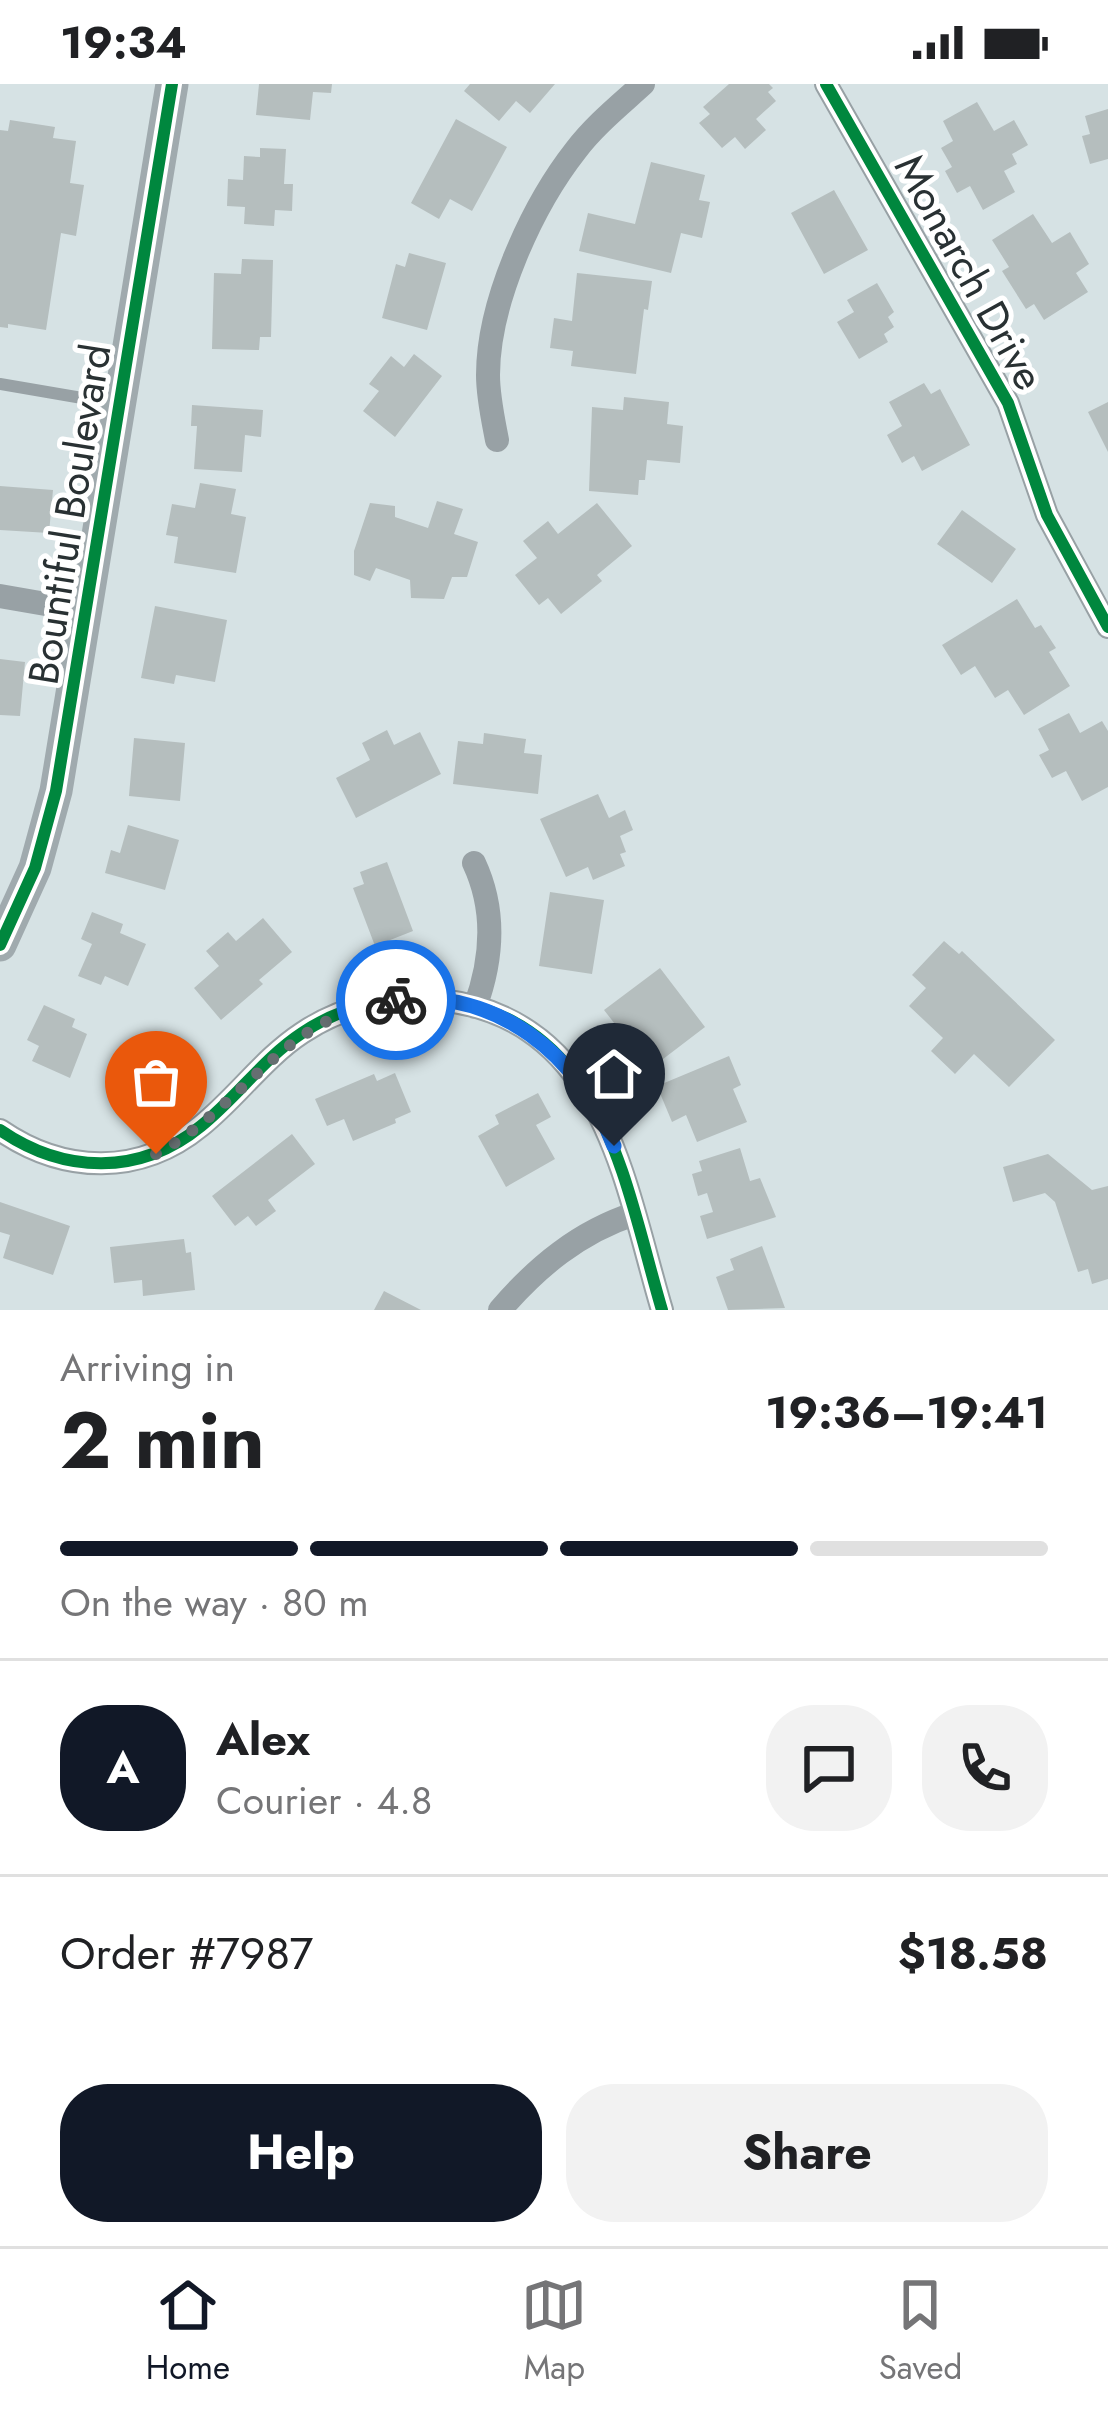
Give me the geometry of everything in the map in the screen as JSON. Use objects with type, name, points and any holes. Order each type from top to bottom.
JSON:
[{"type":"main road","name":"Bountiful Boulevard","points":[[0,945],[48,830],[172,84]]},
{"type":"street","points":[[496,440],[489,390],[491,347],[520,250],[567,162],[643,84]]},
{"type":"street","name":"Monarch Drive","points":[[826,84],[1008,403],[1047,515],[1108,627]]},
{"type":"street","points":[[0,596],[86,610]]},
{"type":"street","points":[[474,862],[490,904],[491,926],[475,1007]]},
{"type":"street","points":[[0,1130],[21,1144],[77,1163],[130,1162],[156,1154],[200,1127],[289,1042],[324,1021],[364,1005],[407,998],[475,1007],[503,1017],[538,1039],[582,1083],[606,1123],[662,1310]]},
{"type":"street","points":[[500,1310],[518,1288],[567,1247],[589,1232],[634,1214]]},
{"type":"lane","points":[[0,384],[120,404]]},
{"type":"building","points":[[259,84],[332,84],[331,93],[313,92],[310,120],[256,115]]},
{"type":"building","points":[[470,84],[555,84],[530,113],[516,101],[499,121],[464,91]]},
{"type":"building","points":[[729,84],[769,84],[773,88],[768,92],[776,101],[756,119],[766,130],[745,149],[735,137],[722,148],[699,123],[710,114],[703,107]]},
{"type":"building","points":[[977,102],[994,131],[1014,120],[1028,145],[1012,154],[1017,164],[1004,171],[1015,192],[983,210],[970,186],[957,193],[945,171],[952,167],[941,148],[953,141],[943,121]]},
{"type":"building","points":[[1108,109],[1108,159],[1090,164],[1082,136],[1090,134],[1085,116]]},
{"type":"building","points":[[456,119],[507,147],[472,211],[450,199],[439,219],[411,203]]},
{"type":"building","points":[[10,120],[55,127],[53,138],[76,141],[70,183],[84,185],[76,236],[61,233],[46,330],[0,327],[0,130],[8,131]]},
{"type":"building","points":[[260,148],[286,149],[284,184],[293,184],[292,211],[275,210],[274,226],[244,224],[245,207],[227,206],[228,179],[243,180],[244,156],[260,157]]},
{"type":"building","points":[[651,162],[705,175],[699,200],[710,202],[702,238],[681,233],[671,273],[579,251],[588,213],[635,224]]},
{"type":"building","points":[[834,190],[868,250],[824,274],[791,213]]},
{"type":"building","points":[[1033,214],[1052,243],[1070,232],[1089,264],[1076,273],[1088,292],[1044,320],[1034,304],[1026,309],[1002,271],[1009,267],[992,240]]},
{"type":"building","points":[[409,253],[446,263],[427,330],[382,318],[396,264],[405,267]]},
{"type":"building","points":[[242,259],[273,260],[271,337],[260,337],[259,350],[212,349],[214,273],[241,274]]},
{"type":"building","points":[[577,273],[652,281],[636,374],[571,366],[573,351],[550,348],[554,318],[572,321]]},
{"type":"building","points":[[877,283],[894,312],[888,317],[894,327],[884,334],[888,342],[859,359],[837,322],[854,312],[847,300]]},
{"type":"building","points":[[414,354],[442,376],[395,437],[363,411],[379,391],[369,384],[391,356],[404,367]]},
{"type":"building","points":[[924,383],[931,394],[940,389],[970,445],[922,471],[914,456],[902,463],[887,435],[902,426],[889,402]]},
{"type":"building","points":[[624,397],[669,402],[667,424],[683,426],[680,463],[647,460],[638,495],[589,491],[592,407],[623,410]]},
{"type":"building","points":[[1108,402],[1108,452],[1088,412]]},
{"type":"building","points":[[192,405],[263,410],[261,437],[245,435],[242,472],[194,469],[197,426],[191,426]]},
{"type":"building","points":[[200,483],[236,489],[231,514],[246,517],[236,573],[174,563],[178,537],[166,535],[172,504],[195,508]]},
{"type":"building","points":[[0,486],[53,490],[49,533],[0,530]]},
{"type":"building","points":[[437,501],[463,509],[454,534],[478,542],[467,577],[452,577],[444,599],[411,598],[410,580],[376,568],[370,581],[354,575],[354,551],[370,503],[395,506],[395,517],[428,528]]},
{"type":"building","points":[[597,503],[632,546],[597,575],[602,581],[561,614],[548,598],[539,605],[515,575],[537,558],[523,541],[548,521],[558,534]]},
{"type":"building","points":[[962,510],[1016,549],[992,583],[937,544]]},
{"type":"building","points":[[1017,599],[1035,628],[1041,625],[1056,648],[1049,652],[1070,686],[1024,715],[1008,690],[995,698],[975,666],[961,675],[942,645]]},
{"type":"building","points":[[155,606],[227,620],[215,682],[176,675],[174,684],[141,678]]},
{"type":"building","points":[[0,659],[25,662],[20,716],[0,715]]},
{"type":"building","points":[[1069,713],[1080,733],[1102,721],[1108,731],[1108,787],[1082,801],[1066,771],[1052,778],[1039,755],[1049,750],[1038,729]]},
{"type":"building","points":[[387,730],[394,745],[420,732],[441,774],[356,818],[336,778],[370,760],[362,743]]},
{"type":"building","points":[[484,733],[526,739],[524,753],[542,755],[538,794],[453,784],[458,741],[483,744]]},
{"type":"building","points":[[134,738],[185,743],[180,801],[129,796]]},
{"type":"building","points":[[598,794],[609,818],[625,810],[633,830],[620,836],[625,866],[593,880],[588,867],[566,877],[540,819]]},
{"type":"building","points":[[128,825],[179,840],[165,890],[105,873],[111,850],[120,853]]},
{"type":"building","points":[[387,862],[413,931],[375,946],[353,888],[364,884],[360,872]]},
{"type":"building","points":[[550,892],[604,900],[592,974],[539,966]]},
{"type":"building","points":[[92,912],[123,924],[120,933],[146,944],[128,986],[105,976],[101,985],[78,976],[92,944],[81,939]]},
{"type":"building","points":[[263,918],[292,952],[221,1020],[194,988],[219,966],[206,951],[228,932],[236,941]]},
{"type":"building","points":[[944,941],[959,954],[962,951],[1055,1040],[1009,1087],[974,1054],[955,1074],[931,1051],[943,1038],[909,1006],[926,988],[912,975]]},
{"type":"building","points":[[660,968],[705,1027],[650,1069],[604,1010]]},
{"type":"building","points":[[44,1005],[75,1019],[72,1027],[87,1034],[70,1078],[32,1061],[39,1046],[27,1040]]},
{"type":"building","points":[[729,1056],[741,1085],[733,1089],[747,1122],[697,1142],[686,1115],[672,1122],[657,1086]]},
{"type":"building","points":[[395,1073],[411,1112],[353,1141],[344,1119],[327,1126],[315,1099],[374,1074],[377,1081]]},
{"type":"building","points":[[538,1093],[551,1117],[536,1125],[555,1159],[506,1187],[478,1136],[499,1124],[495,1115]]},
{"type":"building","points":[[292,1134],[315,1164],[268,1200],[276,1211],[256,1226],[248,1216],[235,1226],[212,1196]]},
{"type":"building","points":[[740,1148],[750,1181],[760,1178],[776,1217],[707,1239],[700,1216],[713,1212],[707,1193],[698,1196],[692,1174],[702,1171],[699,1161]]},
{"type":"building","points":[[1048,1154],[1092,1190],[1108,1186],[1108,1279],[1092,1284],[1088,1269],[1078,1272],[1055,1202],[1045,1193],[1013,1202],[1003,1167]]},
{"type":"building","points":[[0,1202],[70,1226],[53,1275],[3,1258],[10,1235],[0,1232]]},
{"type":"building","points":[[184,1239],[186,1253],[191,1252],[195,1290],[143,1296],[142,1280],[114,1283],[110,1247]]},
{"type":"building","points":[[762,1246],[785,1308],[728,1310],[716,1277],[734,1270],[730,1259]]},
{"type":"building","points":[[384,1291],[421,1310],[374,1310]]},
{"type":"cycle path","points":[[0,945],[35,868],[56,791],[172,84]]},
{"type":"cycle path","points":[[826,84],[1008,403],[1047,515],[1108,627]]},
{"type":"cycle path","points":[[0,1130],[50,1155],[76,1161],[127,1161],[153,1154],[201,1126],[288,1043],[351,1009],[423,999],[496,1014],[539,1038],[573,1073],[598,1114],[618,1161],[662,1310]]},
{"type":"way so far","points":[[156,1154],[200,1127],[305,1030],[364,1005],[396,1000]]},
{"type":"route","points":[[396,1000],[448,1001],[503,1017],[520,1027],[568,1065],[595,1102],[614,1146]]}]
